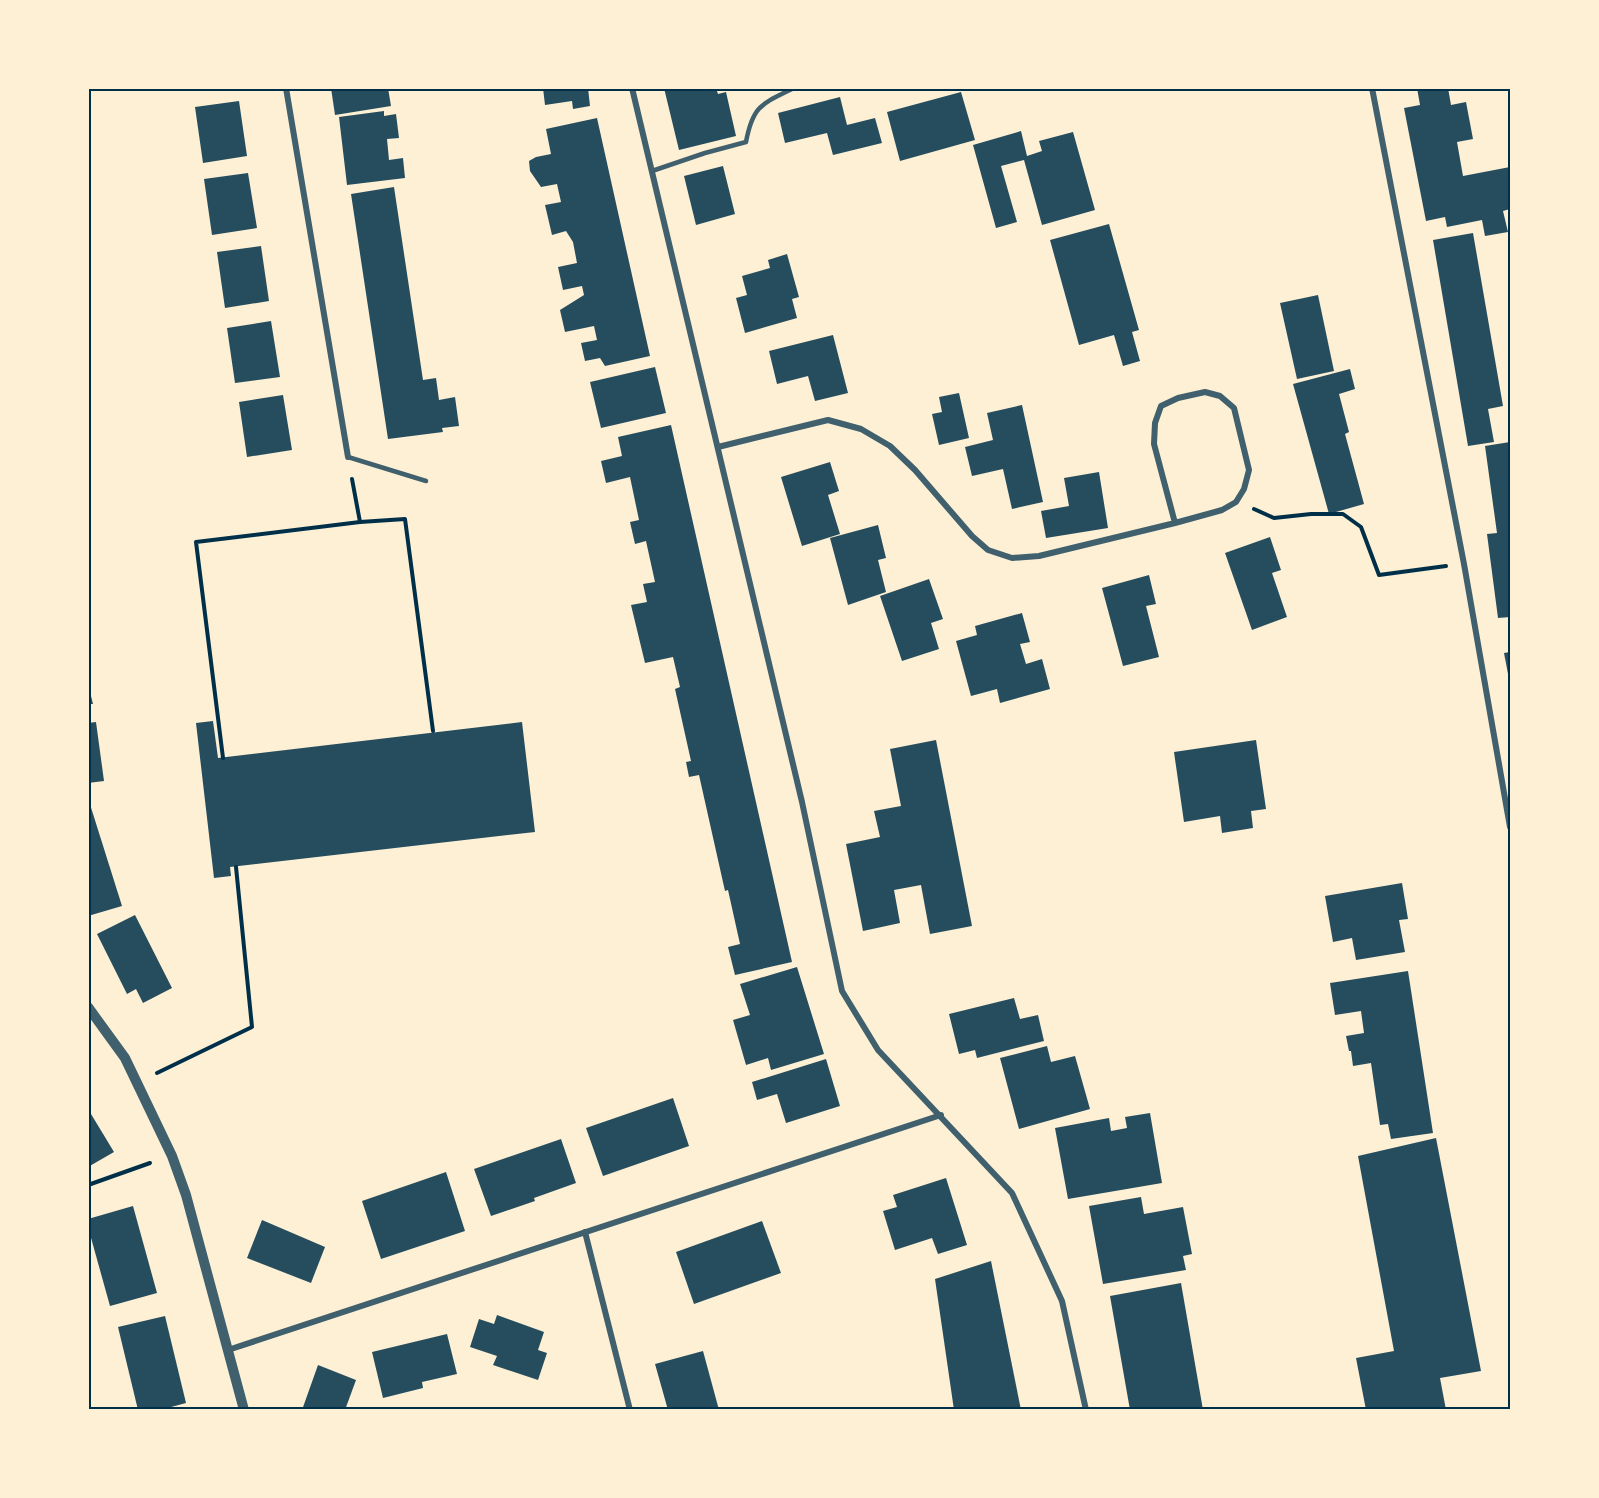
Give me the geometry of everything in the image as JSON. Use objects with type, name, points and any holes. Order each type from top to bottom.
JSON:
[{"type":"street","points":[[286,88],[348,457]]},
{"type":"street","points":[[632,88],[802,802],[842,991],[878,1050],[941,1114],[1012,1192],[1062,1301],[1086,1410]]},
{"type":"street","points":[[1372,88],[1464,564],[1510,827]]},
{"type":"street","points":[[718,447],[828,420],[861,429],[890,446],[915,470],[972,536],[988,549],[1012,558],[1039,556],[1175,523],[1222,510],[1236,502],[1244,489],[1249,470],[1234,408],[1220,396],[1205,392],[1178,398],[1161,406],[1155,423],[1154,444],[1175,523]]},
{"type":"street","points":[[88,1007],[125,1058],[172,1156],[186,1195],[244,1410]]},
{"type":"street","points":[[228,1350],[941,1114]]},
{"type":"street","points":[[585,1232],[630,1410]]},
{"type":"lane","points":[[652,171],[746,142],[750,124],[757,110],[794,88]]},
{"type":"lane","points":[[348,457],[426,481]]},
{"type":"path","points":[[348,457],[360,522]]},
{"type":"path","points":[[1236,502],[1274,518],[1311,514],[1343,514],[1361,528],[1379,575],[1464,564]]},
{"type":"path","points":[[223,758],[195,542],[360,522],[405,519],[433,731]]},
{"type":"path","points":[[138,1084],[252,1027],[236,867]]},
{"type":"path","points":[[88,1185],[172,1156]]},
{"type":"building","points":[[331,88],[388,88],[391,106],[335,115]]},
{"type":"building","points":[[543,88],[588,88],[590,106],[573,109],[572,101],[545,105]]},
{"type":"building","points":[[664,88],[716,88],[718,94],[726,92],[736,136],[679,150]]},
{"type":"building","points":[[1417,88],[1448,88],[1451,105],[1466,102],[1473,139],[1457,142],[1463,176],[1510,167],[1510,209],[1503,211],[1508,232],[1485,236],[1482,220],[1447,227],[1445,217],[1426,221],[1404,108],[1420,105]]},
{"type":"building","points":[[961,92],[975,140],[900,161],[887,112]]},
{"type":"building","points":[[840,97],[847,125],[875,118],[882,143],[833,155],[827,133],[785,143],[778,113]]},
{"type":"building","points":[[239,101],[247,156],[203,163],[195,107]]},
{"type":"building","points":[[384,111],[384,116],[396,114],[399,138],[387,139],[389,160],[403,158],[405,178],[347,185],[339,117]]},
{"type":"building","points":[[597,118],[650,356],[605,366],[600,358],[585,361],[581,343],[597,340],[594,326],[565,332],[560,310],[584,295],[582,286],[563,290],[558,267],[577,263],[573,242],[566,231],[552,235],[545,205],[561,202],[557,184],[541,187],[530,171],[529,161],[551,154],[546,129]]},
{"type":"building","points":[[1021,131],[1027,156],[1042,151],[1039,141],[1073,132],[1095,210],[1042,225],[1024,160],[1001,166],[1017,222],[996,228],[973,145]]},
{"type":"building","points":[[723,166],[735,214],[696,225],[684,176]]},
{"type":"building","points":[[248,173],[257,228],[212,235],[204,179]]},
{"type":"building","points":[[394,187],[423,380],[436,378],[439,400],[455,397],[459,426],[442,428],[443,432],[388,439],[351,194]]},
{"type":"building","points":[[1109,224],[1139,330],[1132,332],[1140,361],[1123,366],[1114,335],[1079,345],[1050,240]]},
{"type":"building","points":[[1473,233],[1503,406],[1488,409],[1494,442],[1468,446],[1433,240]]},
{"type":"building","points":[[261,246],[269,301],[225,308],[217,252]]},
{"type":"building","points":[[787,254],[799,297],[792,299],[797,318],[745,333],[736,298],[747,295],[742,276],[770,268],[768,260]]},
{"type":"building","points":[[1318,295],[1334,371],[1297,379],[1280,303]]},
{"type":"building","points":[[271,321],[280,377],[235,383],[227,328]]},
{"type":"building","points":[[833,335],[848,393],[815,401],[808,376],[777,384],[769,351]]},
{"type":"building","points":[[655,367],[666,413],[601,428],[590,382]]},
{"type":"building","points":[[1350,369],[1355,389],[1339,394],[1349,432],[1345,434],[1364,504],[1329,514],[1293,384]]},
{"type":"building","points":[[959,393],[969,438],[939,445],[932,414],[942,412],[939,397]]},
{"type":"building","points":[[283,395],[292,450],[247,457],[239,402]]},
{"type":"building","points":[[1022,405],[1043,502],[1012,509],[1003,469],[972,476],[965,447],[993,440],[987,413]]},
{"type":"building","points":[[671,425],[792,962],[735,975],[728,947],[740,944],[728,890],[725,891],[699,775],[689,777],[686,762],[691,761],[675,689],[680,687],[673,657],[645,663],[631,605],[647,602],[643,584],[655,582],[646,541],[635,544],[630,522],[639,520],[630,477],[606,483],[601,461],[622,456],[618,437]]},
{"type":"building","points":[[1510,442],[1510,617],[1498,618],[1487,534],[1497,533],[1485,446]]},
{"type":"building","points":[[830,462],[839,491],[828,495],[840,534],[802,546],[781,477]]},
{"type":"building","points":[[1099,472],[1108,528],[1046,538],[1041,511],[1069,506],[1064,478]]},
{"type":"building","points":[[878,525],[886,558],[878,560],[886,592],[848,605],[830,538]]},
{"type":"building","points":[[1270,537],[1281,570],[1272,573],[1287,617],[1252,630],[1225,553]]},
{"type":"building","points":[[1149,575],[1156,604],[1146,606],[1159,657],[1123,666],[1102,588]]},
{"type":"building","points":[[929,579],[943,619],[931,623],[939,649],[902,661],[880,596]]},
{"type":"building","points":[[1022,613],[1030,642],[1020,644],[1026,664],[1042,659],[1050,689],[1000,703],[997,689],[971,696],[956,641],[977,635],[975,626]]},
{"type":"building","points":[[1510,652],[1510,679],[1509,679],[1504,653]]},
{"type":"building","points":[[88,684],[93,704],[88,704]]},
{"type":"building","points":[[213,721],[218,758],[522,722],[535,832],[230,867],[231,876],[214,878],[196,723]]},
{"type":"building","points":[[96,722],[104,781],[88,783],[88,723]]},
{"type":"building","points":[[936,740],[972,926],[930,934],[921,885],[894,890],[900,923],[863,931],[846,844],[880,837],[874,811],[901,806],[890,749]]},
{"type":"building","points":[[1256,740],[1266,809],[1251,811],[1253,828],[1222,833],[1220,816],[1184,822],[1174,752]]},
{"type":"building","points":[[88,798],[122,906],[88,916]]},
{"type":"building","points":[[1402,883],[1408,919],[1399,920],[1405,952],[1356,960],[1352,938],[1333,942],[1325,896]]},
{"type":"building","points":[[135,915],[172,988],[143,1003],[136,989],[127,994],[97,934]]},
{"type":"building","points":[[797,967],[824,1054],[771,1070],[768,1058],[746,1065],[733,1020],[750,1015],[740,984]]},
{"type":"building","points":[[1408,971],[1433,1133],[1391,1139],[1388,1124],[1380,1125],[1371,1063],[1353,1066],[1351,1051],[1349,1051],[1346,1036],[1364,1033],[1361,1011],[1335,1015],[1330,983]]},
{"type":"building","points":[[1014,998],[1020,1019],[1038,1015],[1044,1041],[977,1058],[975,1050],[959,1054],[949,1014]]},
{"type":"building","points":[[1047,1046],[1051,1062],[1075,1056],[1090,1109],[1019,1129],[1000,1058]]},
{"type":"building","points":[[826,1059],[840,1106],[786,1123],[777,1094],[757,1100],[752,1082]]},
{"type":"building","points":[[673,1098],[689,1146],[603,1176],[586,1128]]},
{"type":"building","points":[[88,1109],[114,1152],[88,1167]]},
{"type":"building","points":[[1150,1113],[1162,1183],[1068,1199],[1055,1128],[1109,1118],[1111,1131],[1127,1128],[1125,1117]]},
{"type":"building","points":[[1436,1138],[1481,1371],[1440,1378],[1446,1410],[1366,1410],[1356,1358],[1394,1351],[1358,1156]]},
{"type":"building","points":[[561,1139],[576,1183],[534,1198],[535,1201],[491,1216],[474,1169]]},
{"type":"building","points":[[446,1172],[465,1231],[381,1259],[362,1201]]},
{"type":"building","points":[[946,1178],[967,1245],[938,1254],[932,1238],[895,1250],[883,1211],[897,1207],[893,1195]]},
{"type":"building","points":[[1141,1197],[1144,1214],[1183,1207],[1192,1254],[1183,1256],[1186,1270],[1103,1284],[1089,1206]]},
{"type":"building","points":[[133,1206],[157,1293],[110,1306],[88,1227],[88,1219]]},
{"type":"building","points":[[262,1220],[325,1247],[311,1283],[247,1258]]},
{"type":"building","points":[[762,1221],[781,1273],[694,1304],[676,1252]]},
{"type":"building","points":[[991,1261],[1021,1410],[954,1410],[935,1279]]},
{"type":"building","points":[[1181,1283],[1203,1410],[1130,1410],[1110,1296]]},
{"type":"building","points":[[497,1315],[544,1332],[538,1350],[547,1353],[538,1380],[493,1365],[497,1356],[470,1347],[479,1319],[494,1324]]},
{"type":"building","points":[[165,1316],[186,1403],[160,1410],[138,1410],[118,1327]]},
{"type":"building","points":[[447,1334],[457,1374],[422,1382],[423,1388],[383,1398],[372,1352]]},
{"type":"building","points":[[703,1351],[719,1410],[668,1410],[655,1364]]},
{"type":"building","points":[[318,1365],[356,1380],[345,1410],[302,1410]]}]
